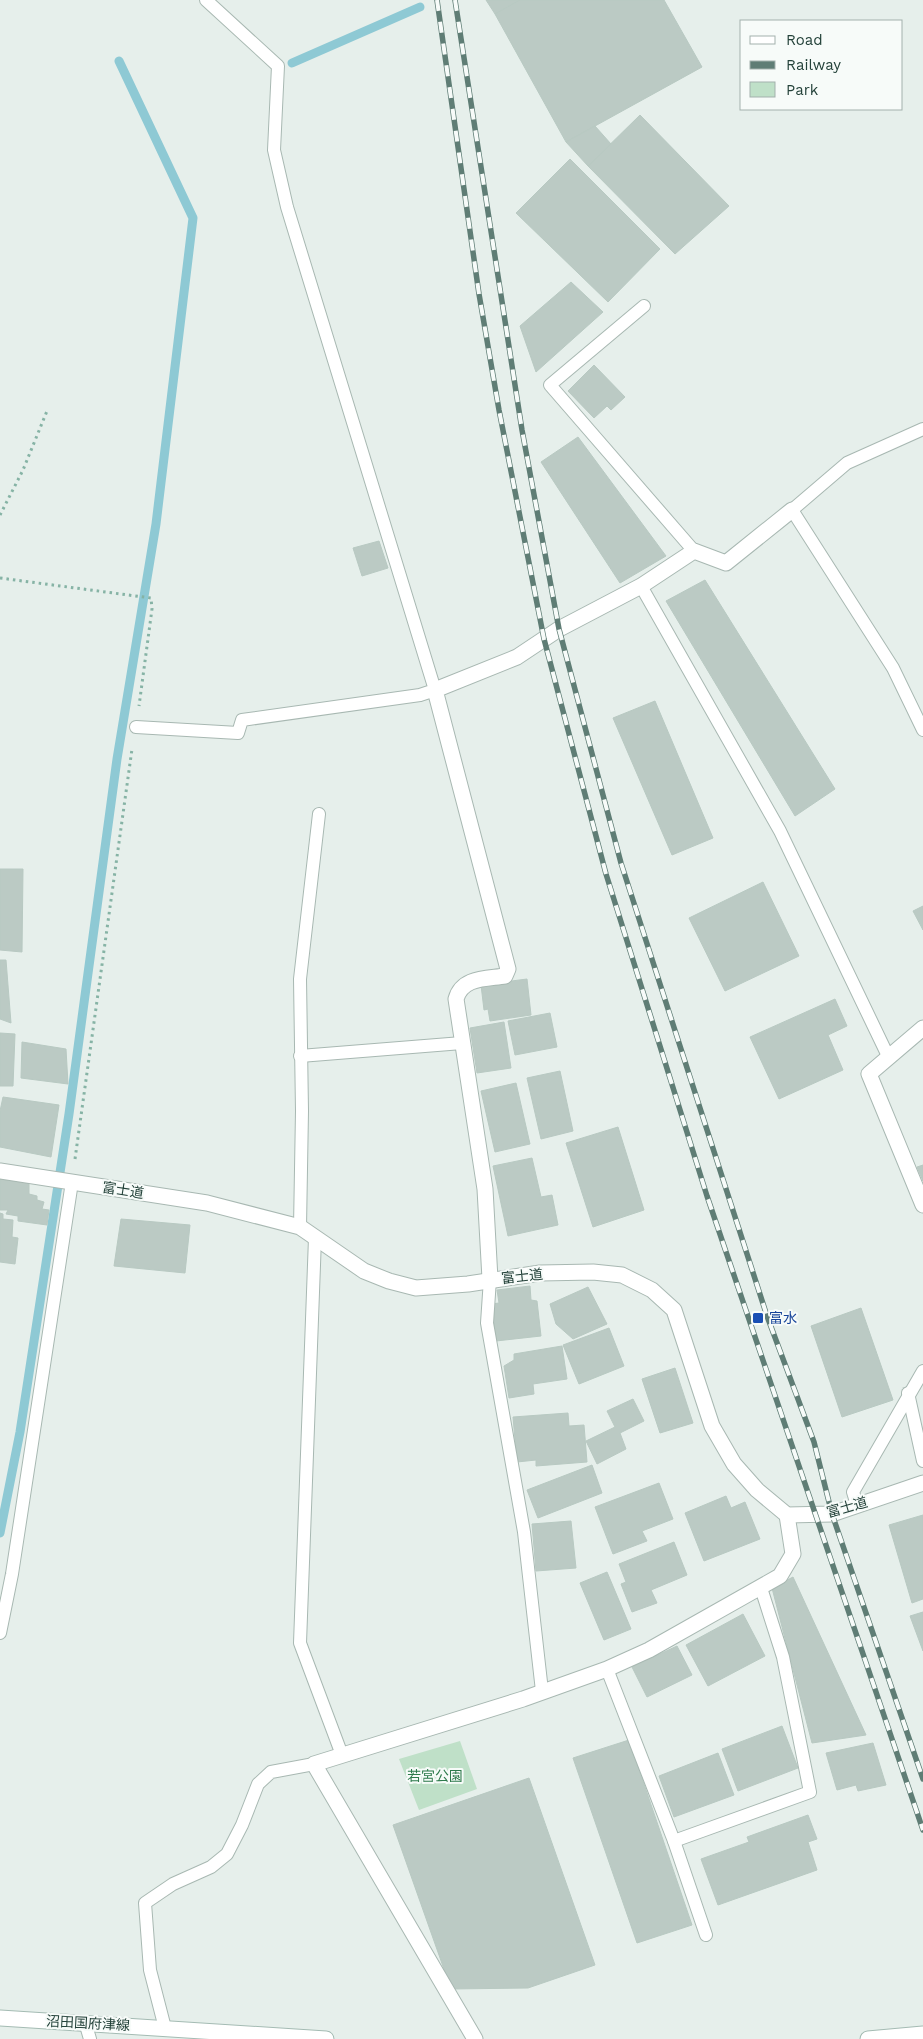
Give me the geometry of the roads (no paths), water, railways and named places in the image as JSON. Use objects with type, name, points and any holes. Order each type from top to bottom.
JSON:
[{"type":"street","points":[[490,1279],[484,1189],[456,999],[459,989],[468,982],[505,976],[508,969],[436,690],[516,657],[559,629],[641,586],[694,551],[726,563],[792,510]]},
{"type":"street","points":[[923,1028],[869,1074],[923,1205]]},
{"type":"street","name":"富士道","points":[[0,1171],[207,1203],[300,1227],[364,1271],[388,1281],[416,1288],[468,1284],[490,1279],[540,1273],[593,1272],[622,1275],[652,1290],[674,1310],[712,1426],[734,1464],[757,1490],[787,1515],[832,1514],[923,1483]]},
{"type":"street","points":[[474,2039],[314,1764],[607,1669],[649,1650],[780,1576],[793,1554],[787,1515]]},
{"type":"street","name":"沼田国府津線","points":[[0,2018],[326,2039]]},
{"type":"street","points":[[868,2039],[923,2034]]},
{"type":"lane","points":[[136,727],[238,733],[242,720],[420,695],[436,690],[287,206],[274,150],[278,66],[206,0]]},
{"type":"lane","points":[[644,306],[550,386],[694,551]]},
{"type":"lane","points":[[923,428],[847,463],[792,510],[893,668],[923,730]]},
{"type":"lane","points":[[641,586],[780,831],[888,1056]]},
{"type":"lane","points":[[300,1227],[302,1111],[300,979],[319,814]]},
{"type":"lane","points":[[300,1056],[462,1043]]},
{"type":"lane","points":[[0,1633],[12,1574],[71,1181]]},
{"type":"lane","points":[[315,1238],[300,1643],[342,1755]]},
{"type":"lane","points":[[490,1279],[487,1324],[524,1532],[542,1691]]},
{"type":"lane","points":[[857,1505],[853,1492],[908,1393],[923,1371]]},
{"type":"lane","points":[[908,1393],[923,1461]]},
{"type":"lane","points":[[674,1841],[810,1792],[783,1657],[761,1588]]},
{"type":"lane","points":[[607,1669],[674,1841],[706,1935]]},
{"type":"lane","points":[[165,2028],[150,1970],[145,1903],[173,1884],[211,1867],[227,1854],[242,1825],[258,1784],[271,1772],[314,1764]]},
{"type":"lane","points":[[85,2022],[90,2039]]},
{"type":"waterway","points":[[292,63],[420,7]]},
{"type":"waterway","points":[[0,1533],[20,1432],[69,1114],[117,759],[156,524],[193,218],[119,61]]},
{"type":"railway","points":[[437,0],[479,294],[499,410],[544,639],[606,874],[707,1196],[923,1830]]},
{"type":"railway","points":[[455,0],[522,430],[559,629],[621,863],[767,1316],[814,1442],[832,1514],[923,1779]]},
{"type":"place","name":"富水","points":[[758,1318]]},
{"type":"park label","name":"若宮公園","points":[[435,1776]]}]
